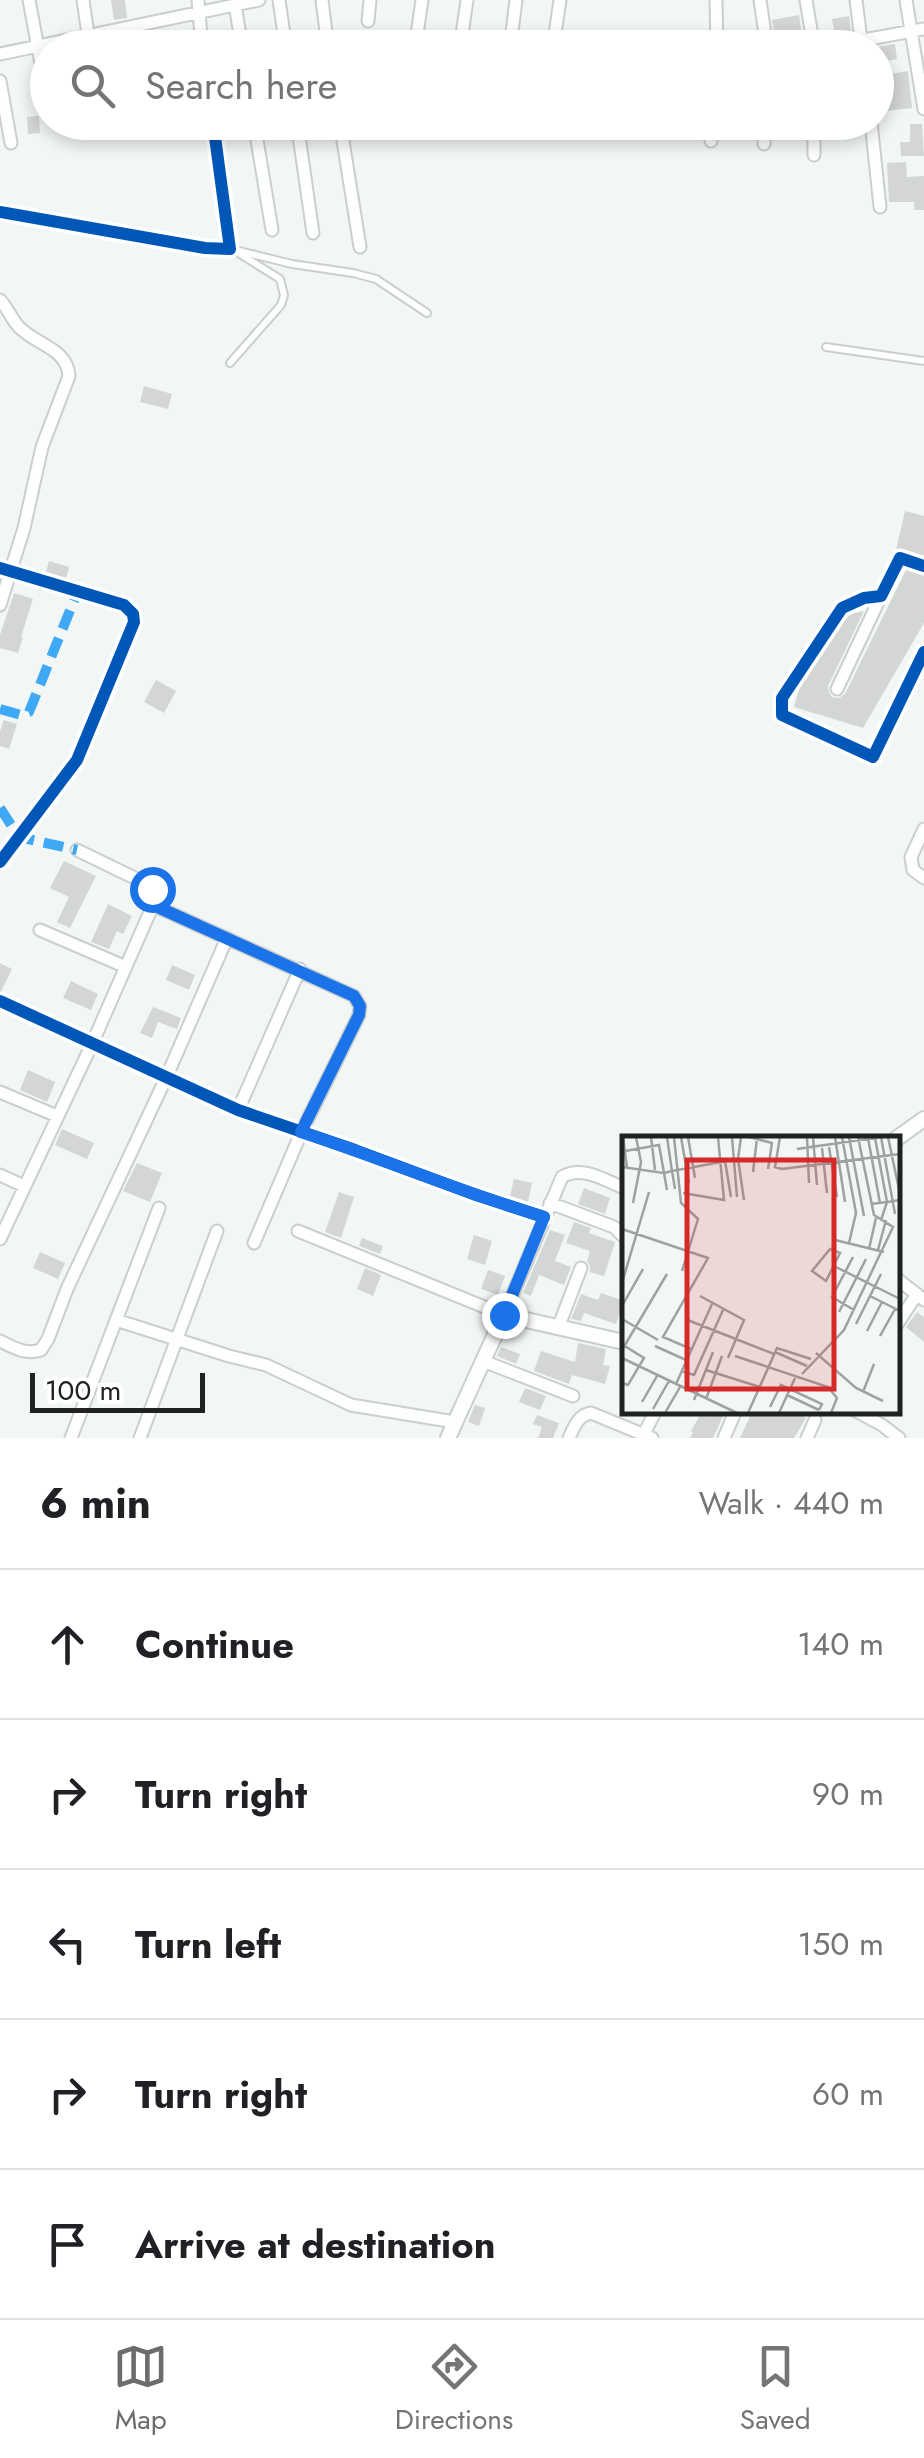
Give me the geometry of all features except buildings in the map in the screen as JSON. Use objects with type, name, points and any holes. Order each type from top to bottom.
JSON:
[{"type":"street","points":[[29,0],[33,30]]},
{"type":"street","points":[[83,0],[87,30]]},
{"type":"street","points":[[125,30],[198,6],[260,0]]},
{"type":"street","points":[[279,0],[283,30]]},
{"type":"street","points":[[322,0],[326,30]]},
{"type":"street","points":[[368,22],[370,0]]},
{"type":"street","points":[[417,30],[422,0]]},
{"type":"street","points":[[463,30],[467,0]]},
{"type":"street","points":[[512,30],[516,0]]},
{"type":"street","points":[[556,30],[560,0]]},
{"type":"street","points":[[716,0],[717,30]]},
{"type":"street","points":[[760,0],[764,30]]},
{"type":"street","points":[[806,0],[813,30]]},
{"type":"street","points":[[856,0],[860,30]]},
{"type":"street","points":[[906,0],[918,30],[924,109]]},
{"type":"street","points":[[239,2],[241,30]]},
{"type":"street","points":[[0,54],[30,49]]},
{"type":"street","points":[[0,80],[11,143]]},
{"type":"street","points":[[0,212],[205,248],[230,248],[215,140]]},
{"type":"street","points":[[257,140],[272,230]]},
{"type":"street","points":[[300,140],[313,233]]},
{"type":"street","points":[[343,140],[360,247]]},
{"type":"street","points":[[764,140],[764,144]]},
{"type":"street","points":[[814,140],[814,154]]},
{"type":"street","points":[[873,140],[880,207]]},
{"type":"street","points":[[0,300],[19,327],[64,358],[68,367],[66,383],[42,447],[24,528],[6,569],[0,605]]},
{"type":"street","points":[[837,689],[900,558],[924,566]]},
{"type":"street","points":[[0,862],[77,760],[134,622],[130,609],[124,605],[6,569]]},
{"type":"street","points":[[881,596],[864,598],[842,608],[782,698],[782,715],[873,758],[922,661]]},
{"type":"street","points":[[924,829],[911,857],[913,870],[924,878]]},
{"type":"street","points":[[0,1239],[153,905],[149,885],[78,850]]},
{"type":"street","points":[[153,905],[354,996],[360,1006],[254,1242]]},
{"type":"street","points":[[40,930],[126,968]]},
{"type":"street","points":[[0,1341],[32,1353],[41,1350],[48,1339],[67,1289],[227,938]]},
{"type":"street","points":[[238,1110],[300,970]]},
{"type":"street","points":[[0,1001],[238,1110],[544,1217]]},
{"type":"street","points":[[0,1092],[57,1116]]},
{"type":"street","points":[[899,1136],[924,1119]]},
{"type":"street","points":[[448,1438],[562,1177],[580,1171],[622,1187]]},
{"type":"street","points":[[0,1175],[24,1186]]},
{"type":"street","points":[[550,1203],[614,1228],[622,1235]]},
{"type":"street","points":[[71,1438],[159,1208]]},
{"type":"street","points":[[140,1438],[217,1231]]},
{"type":"street","points":[[298,1231],[504,1315],[622,1342]]},
{"type":"street","points":[[558,1328],[581,1268]]},
{"type":"street","points":[[899,1280],[920,1297],[899,1322]]},
{"type":"street","points":[[116,1320],[266,1365],[351,1405],[455,1422]]},
{"type":"street","points":[[483,1361],[574,1396]]},
{"type":"street","points":[[570,1438],[580,1418],[590,1413],[646,1437],[655,1413]]},
{"type":"street","points":[[724,1438],[735,1413]]},
{"type":"street","points":[[860,1413],[899,1438]]},
{"type":"street","points":[[807,1438],[815,1420]]},
{"type":"lane","points":[[230,248],[376,279],[427,313]]},
{"type":"lane","points":[[230,248],[280,279],[284,295],[281,305],[230,362]]},
{"type":"lane","points":[[826,347],[924,361]]},
{"type":"marked path","points":[[0,709],[21,715],[29,712],[77,593]]},
{"type":"marked path","points":[[0,808],[19,837],[77,850]]},
{"type":"cycle path","points":[[0,212],[230,249],[215,140]]},
{"type":"cycle path","points":[[924,566],[900,558],[881,596],[864,598],[842,608],[782,698],[782,715],[873,757],[924,652]]},
{"type":"cycle path","points":[[0,568],[124,605],[133,614],[134,622],[77,760],[0,862]]},
{"type":"cycle path","points":[[0,1001],[238,1110],[544,1217]]},
{"type":"route","points":[[152,889],[153,905],[354,996],[360,1006],[359,1015],[301,1132],[544,1217],[504,1315]]}]
